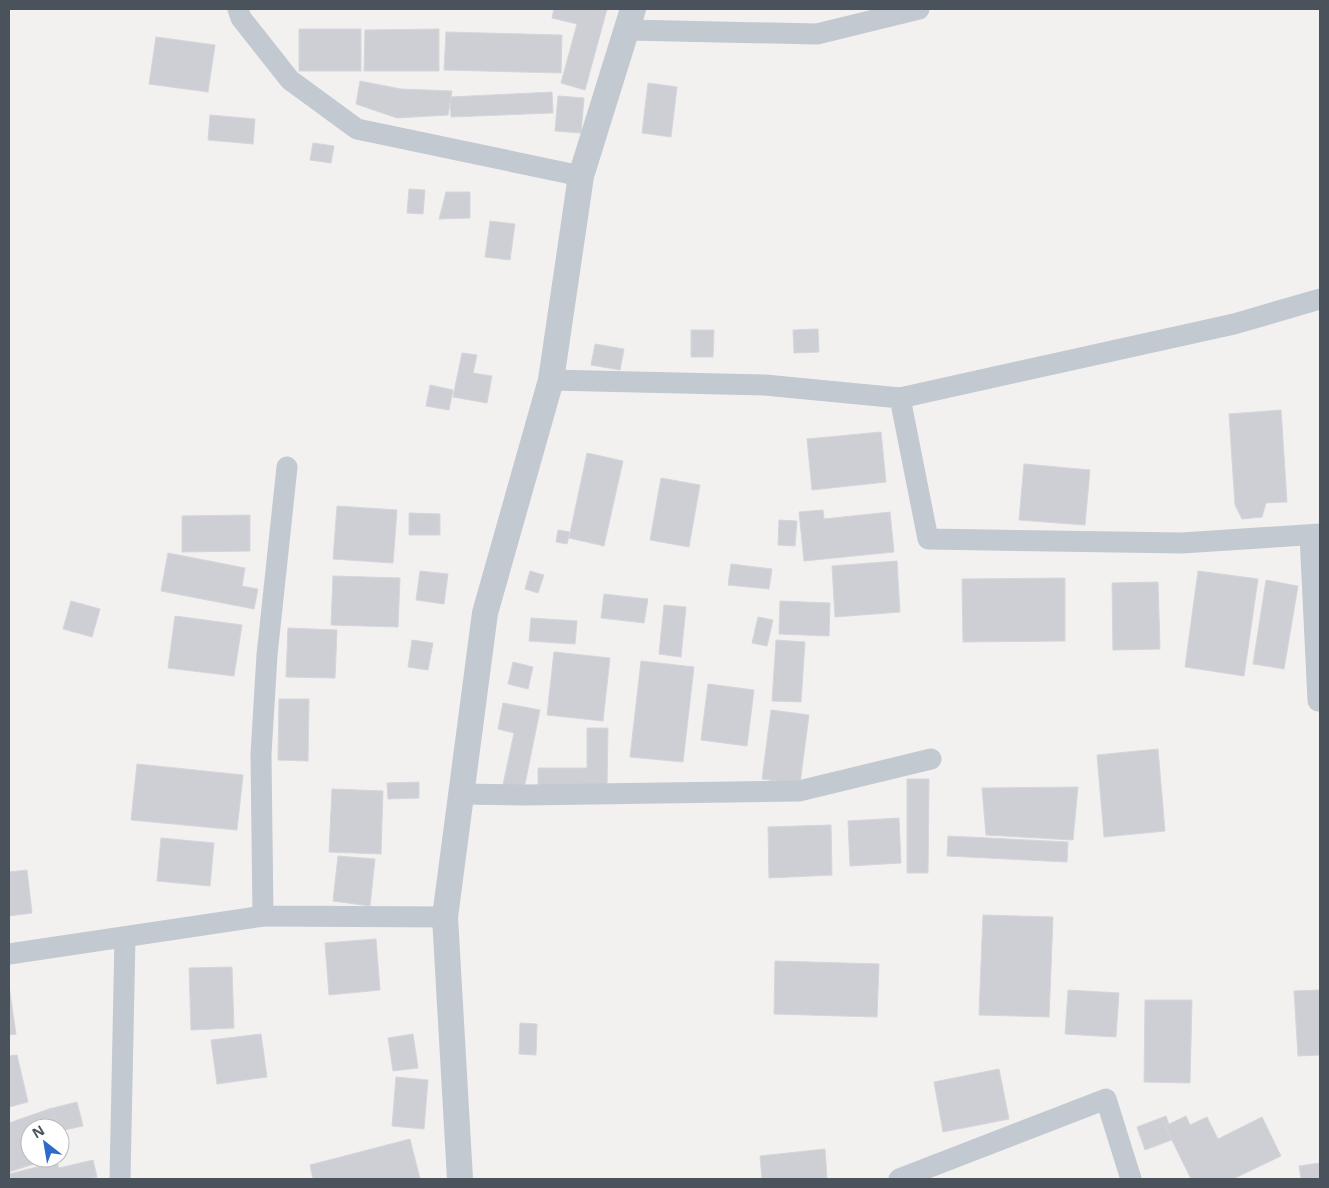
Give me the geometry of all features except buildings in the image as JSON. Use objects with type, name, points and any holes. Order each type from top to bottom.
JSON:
[{"type":"street","points":[[238,9],[241,18],[290,80],[357,129],[581,176]]},
{"type":"street","points":[[460,1179],[445,916],[485,613],[551,380],[581,176],[630,19],[817,34],[919,9]]},
{"type":"street","points":[[551,380],[765,386],[900,398],[1234,324],[1320,299]]},
{"type":"street","points":[[900,398],[928,539],[1182,543],[1315,535],[1318,701]]},
{"type":"street","points":[[263,916],[261,754],[267,655],[287,467]]},
{"type":"street","points":[[462,794],[524,795],[798,791],[931,760]]},
{"type":"street","points":[[9,954],[263,916],[445,916]]},
{"type":"street","points":[[120,1179],[125,937]]},
{"type":"street","points":[[900,1179],[1106,1099],[1131,1179]]}]
